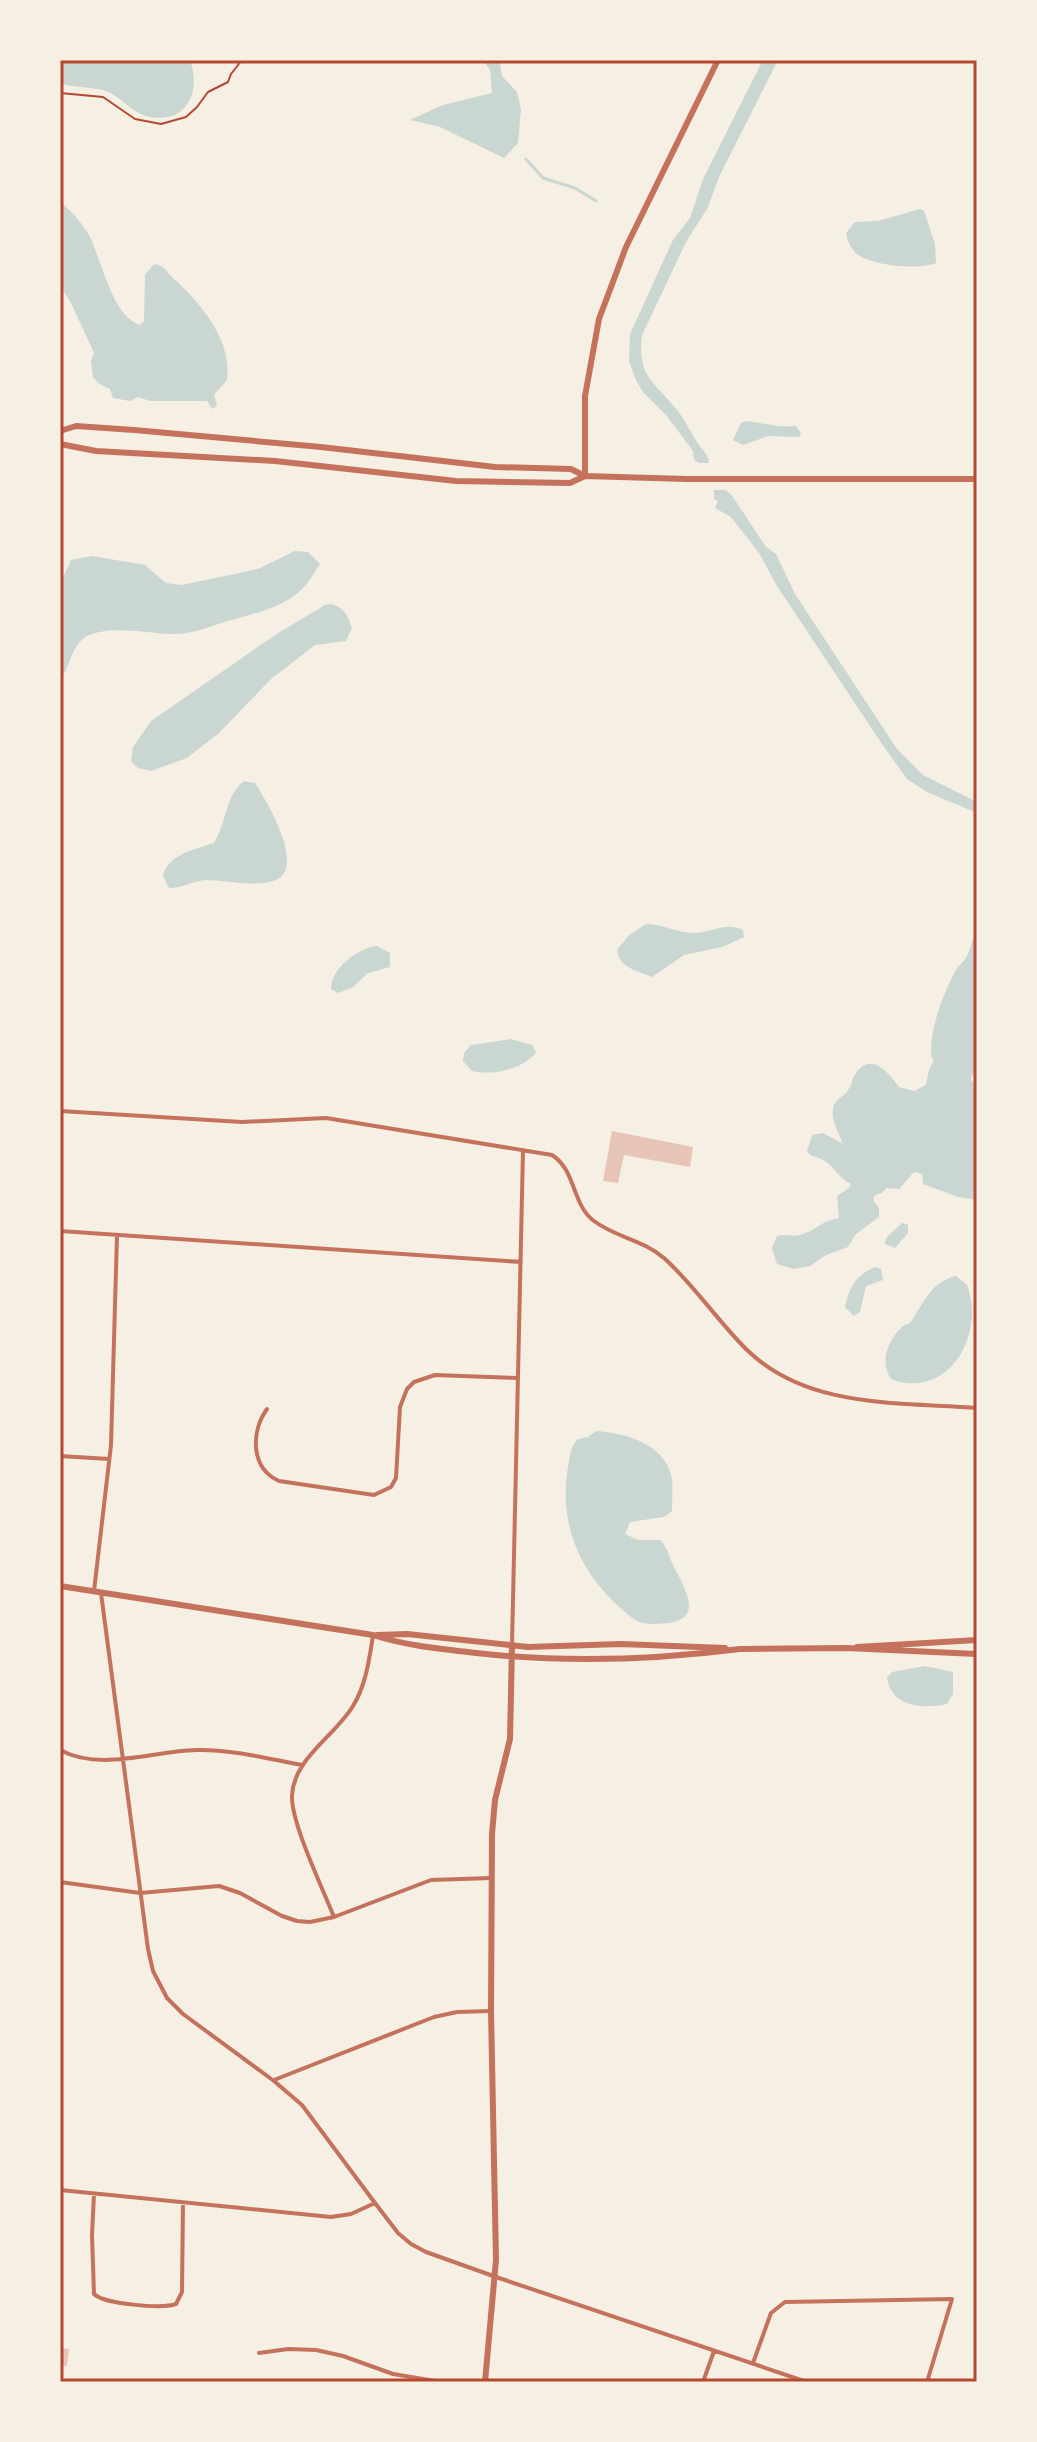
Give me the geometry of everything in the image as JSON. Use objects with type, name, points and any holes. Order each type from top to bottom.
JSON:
[{"type":"street","points":[[585,476],[585,396],[599,319],[626,247],[718,60]]},
{"type":"street","points":[[60,431],[76,426],[134,430],[483,466],[571,469],[585,476],[977,479]]},
{"type":"street","points":[[60,444],[96,451],[275,461],[456,481],[570,483],[585,476]]},
{"type":"street","points":[[60,1111],[242,1122],[326,1118],[523,1150],[557,1159],[566,1168],[590,1218],[664,1258],[746,1349],[788,1380],[844,1398],[977,1408]]},
{"type":"street","points":[[485,2382],[496,2277],[491,1878],[495,1800],[511,1726],[523,1150]]},
{"type":"street","points":[[60,1231],[521,1262]]},
{"type":"street","points":[[117,1235],[109,1459],[97,1592],[150,1962],[167,1998],[183,2014],[274,2081],[308,2111],[398,2233],[411,2244],[496,2277],[807,2382]]},
{"type":"street","points":[[267,1409],[258,1427],[257,1450],[259,1465],[268,1475],[279,1481],[374,1495],[391,1487],[396,1478],[400,1407],[407,1389],[414,1382],[435,1375],[518,1378]]},
{"type":"street","points":[[60,1456],[109,1459]]},
{"type":"street","points":[[60,1586],[373,1635],[405,1644],[512,1658],[612,1659],[740,1649]]},
{"type":"street","points":[[373,1635],[407,1634],[512,1645],[740,1649],[846,1648],[977,1640]]},
{"type":"street","points":[[334,1917],[293,1811],[292,1790],[302,1765],[352,1708],[364,1681],[373,1635]]},
{"type":"street","points":[[846,1648],[977,1654]]},
{"type":"street","points":[[60,1750],[84,1758],[122,1759],[203,1750],[302,1765]]},
{"type":"street","points":[[60,1882],[140,1893],[219,1886],[297,1921],[316,1922],[431,1880],[491,1878]]},
{"type":"street","points":[[274,2081],[434,2017],[457,2012],[491,2011]]},
{"type":"street","points":[[60,2190],[331,2217],[351,2214],[375,2203]]},
{"type":"street","points":[[94,2194],[94,2294],[103,2300],[163,2307],[176,2304],[182,2292],[183,2203]]},
{"type":"street","points":[[753,2364],[771,2313],[785,2302],[952,2299],[927,2382]]},
{"type":"street","points":[[259,2353],[288,2349],[325,2351],[393,2374],[441,2382]]},
{"type":"street","points":[[703,2382],[714,2351]]},
{"type":"path","points":[[60,93],[103,97],[135,119],[170,123],[186,117],[208,92],[228,82],[242,60]]},
{"type":"shaded area","points":[[60,60],[190,60],[194,84],[192,95],[180,112],[160,118],[146,116],[109,92],[60,84]]},
{"type":"shaded area","points":[[483,60],[499,60],[502,76],[517,92],[521,109],[518,143],[504,158],[440,127],[410,120],[443,105],[492,93],[490,70]]},
{"type":"shaded area","points":[[763,60],[778,60],[720,175],[707,209],[687,240],[642,335],[645,370],[680,414],[706,454],[709,463],[699,463],[694,460],[693,451],[666,415],[643,392],[636,380],[629,361],[630,334],[673,240],[690,218],[703,179]]},
{"type":"shaded area","points":[[60,202],[89,235],[108,286],[130,319],[140,325],[144,321],[145,275],[154,264],[165,269],[204,311],[225,350],[227,380],[214,395],[217,406],[212,409],[207,401],[150,401],[138,397],[130,401],[113,398],[110,389],[93,377],[91,361],[94,353],[60,285]]},
{"type":"shaded area","points":[[920,209],[924,211],[935,244],[936,263],[919,266],[885,264],[865,259],[850,245],[846,233],[855,222],[878,221]]},
{"type":"shaded area","points":[[741,423],[796,426],[801,433],[799,437],[768,436],[743,445],[733,440]]},
{"type":"shaded area","points":[[714,490],[725,490],[731,494],[766,547],[776,554],[795,594],[897,749],[923,775],[977,802],[977,813],[927,792],[907,779],[777,586],[759,553],[731,517],[715,508],[718,501],[714,499]]},
{"type":"shaded area","points":[[295,551],[308,552],[320,564],[305,586],[279,605],[187,633],[114,630],[92,634],[76,648],[60,680],[60,584],[71,560],[92,556],[145,565],[166,583],[182,585],[258,569]]},
{"type":"shaded area","points":[[331,604],[342,610],[349,620],[352,628],[346,641],[315,645],[271,679],[219,733],[187,758],[151,771],[138,768],[131,761],[133,747],[151,721],[275,635]]},
{"type":"shaded area","points":[[244,781],[255,783],[282,835],[287,864],[283,875],[265,883],[205,880],[169,888],[163,876],[166,869],[177,857],[214,843],[229,802]]},
{"type":"shaded area","points":[[646,924],[692,933],[730,927],[743,930],[744,937],[722,947],[684,955],[652,977],[625,965],[617,950],[629,935]]},
{"type":"shaded area","points":[[977,930],[977,1076],[972,1075],[971,1080],[974,1082],[977,1200],[958,1197],[923,1184],[922,1174],[914,1172],[899,1189],[886,1188],[875,1195],[873,1200],[879,1208],[879,1217],[856,1234],[848,1247],[826,1255],[810,1266],[794,1269],[777,1264],[772,1248],[777,1236],[800,1235],[839,1218],[837,1196],[851,1184],[828,1163],[807,1151],[812,1135],[823,1133],[843,1144],[833,1118],[834,1105],[848,1090],[856,1073],[868,1064],[880,1067],[899,1087],[914,1091],[926,1085],[934,1060],[931,1046],[938,1012]]},
{"type":"shaded area","points":[[377,946],[390,953],[390,967],[368,973],[352,988],[338,993],[331,989],[332,981],[347,960]]},
{"type":"shaded area","points":[[511,1039],[532,1045],[536,1053],[515,1067],[498,1072],[472,1071],[463,1061],[464,1053],[471,1045]]},
{"type":"shaded area","points":[[902,1223],[908,1225],[908,1233],[895,1248],[885,1244],[886,1238]]},
{"type":"shaded area","points":[[875,1267],[881,1269],[883,1280],[866,1286],[860,1312],[854,1316],[845,1307],[849,1293],[858,1278]]},
{"type":"shaded area","points":[[956,1276],[967,1285],[972,1304],[967,1342],[958,1358],[946,1372],[930,1380],[912,1383],[891,1379],[886,1359],[893,1338],[911,1322],[925,1299],[940,1283]]},
{"type":"shaded area","points":[[596,1431],[620,1434],[643,1443],[662,1457],[668,1467],[672,1479],[672,1511],[664,1517],[630,1522],[625,1534],[638,1540],[660,1540],[665,1546],[688,1601],[689,1609],[679,1620],[652,1624],[634,1619],[600,1587],[580,1556],[573,1540],[566,1504],[568,1467],[575,1442]]},
{"type":"shaded area","points":[[925,1666],[953,1672],[953,1694],[947,1704],[910,1704],[902,1701],[890,1688],[887,1678],[892,1672]]},
{"type":"building","points":[[612,1131],[693,1147],[690,1167],[624,1155],[618,1183],[603,1181]]},
{"type":"building","points":[[60,2348],[69,2349],[67,2366],[60,2365]]},
{"type":"waterway","points":[[526,159],[543,178],[575,188],[596,201]]}]
